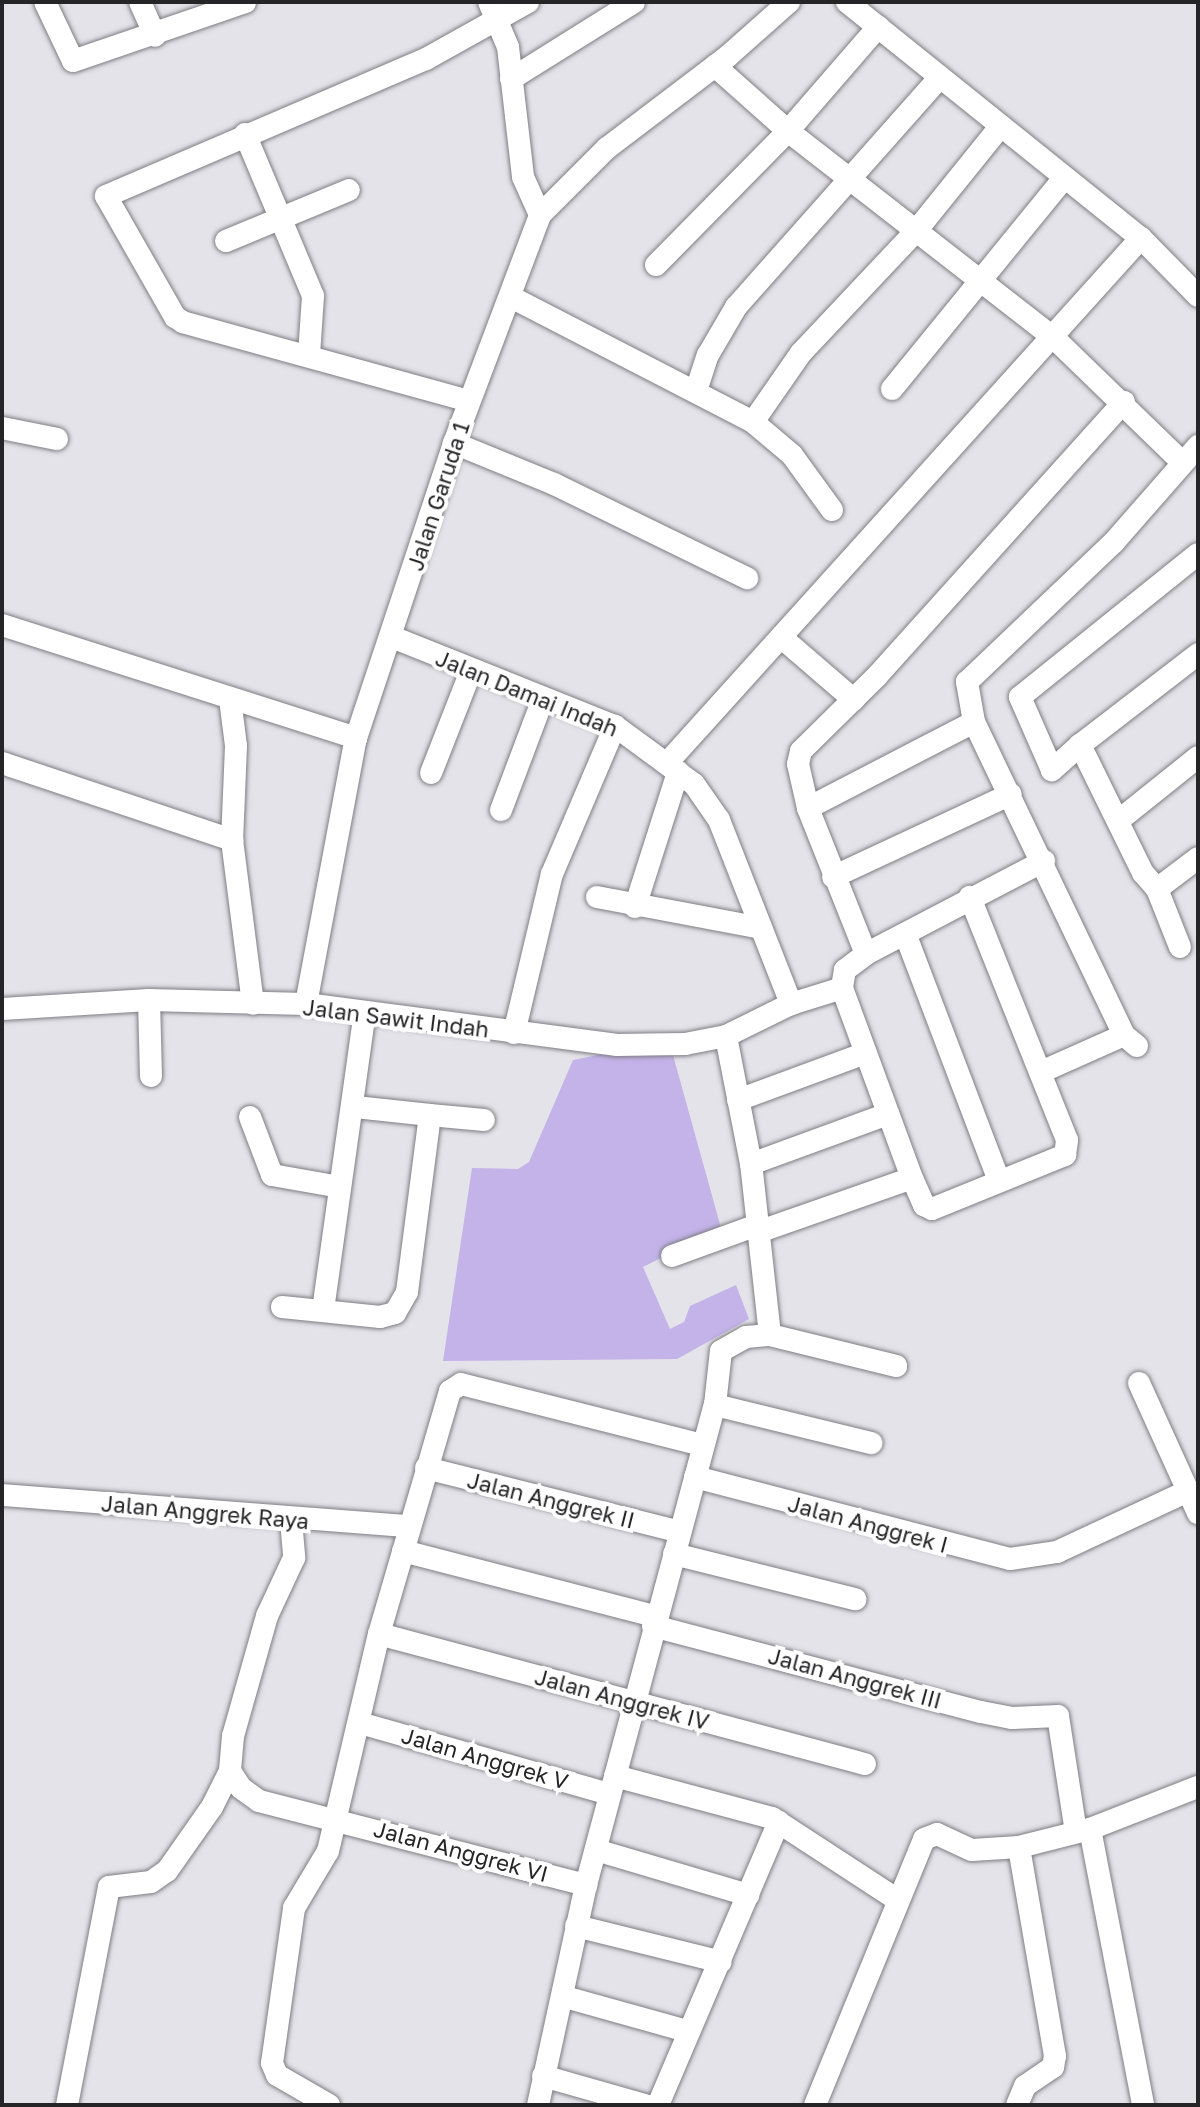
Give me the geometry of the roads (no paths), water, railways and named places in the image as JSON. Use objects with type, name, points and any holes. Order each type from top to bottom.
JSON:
[{"type":"street","points":[[45,2],[73,61],[155,36],[220,5],[245,2]]},
{"type":"street","points":[[140,2],[155,36]]},
{"type":"street","points":[[469,401],[175,317],[106,196],[426,59],[494,12],[528,2]]},
{"type":"street","points":[[511,79],[634,2]]},
{"type":"street","name":"Jalan Garuda 1","points":[[306,1004],[356,738],[454,443],[540,215],[607,148],[715,66],[789,2]]},
{"type":"street","points":[[847,2],[999,128],[1141,238],[1198,296]]},
{"type":"street","points":[[494,12],[511,79],[523,177],[540,215]]},
{"type":"street","points":[[656,265],[788,131],[878,27]]},
{"type":"street","points":[[715,66],[788,131],[982,280],[1053,337],[1124,402],[1190,453],[1094,562],[978,667],[967,682],[974,722],[1130,1040],[1041,1072]]},
{"type":"street","points":[[696,391],[708,355],[736,307],[939,78]]},
{"type":"street","points":[[753,422],[801,353],[916,231],[999,128]]},
{"type":"street","points":[[245,134],[313,296],[309,355]]},
{"type":"street","points":[[892,389],[1063,179]]},
{"type":"street","points":[[226,241],[349,190]]},
{"type":"street","points":[[635,907],[673,767],[781,637],[1141,238]]},
{"type":"street","points":[[511,297],[753,422],[792,455],[832,510]]},
{"type":"street","points":[[866,954],[808,808],[798,764],[801,751],[854,700],[1124,402]]},
{"type":"street","points":[[2,428],[57,439]]},
{"type":"street","points":[[454,443],[554,484],[747,578]]},
{"type":"street","points":[[1198,554],[1020,697],[1052,770],[1198,654]]},
{"type":"street","points":[[2,625],[356,738]]},
{"type":"street","name":"Jalan Damai Indah","points":[[392,637],[615,726],[673,767],[714,810],[791,1004]]},
{"type":"street","points":[[781,637],[854,700]]},
{"type":"street","points":[[431,773],[471,671]]},
{"type":"street","points":[[230,699],[236,746],[232,840],[253,1004]]},
{"type":"street","points":[[501,810],[543,699]]},
{"type":"street","points":[[808,808],[974,722]]},
{"type":"street","name":"Jalan Sawit Indah","points":[[2,1009],[149,1000],[306,1004],[514,1033],[552,874],[615,726]]},
{"type":"street","points":[[1080,745],[1157,889],[1180,947]]},
{"type":"street","points":[[1118,821],[1198,757]]},
{"type":"street","points":[[2,763],[232,840]]},
{"type":"street","points":[[833,877],[1011,794]]},
{"type":"street","points":[[1157,889],[1198,858]]},
{"type":"street","points":[[970,897],[1041,1072],[1068,1149],[932,1209],[924,1205],[912,1178],[842,988],[845,970],[866,954],[906,936],[970,897],[1044,861]]},
{"type":"street","points":[[597,897],[635,907],[761,928]]},
{"type":"street","points":[[906,936],[999,1181]]},
{"type":"street","points":[[514,1033],[617,1045],[685,1044],[726,1036],[791,1004],[842,988]]},
{"type":"street","points":[[149,1000],[151,1076]]},
{"type":"street","points":[[323,1310],[355,1107],[365,1012]]},
{"type":"street","points":[[726,1036],[751,1164],[768,1316]]},
{"type":"street","points":[[738,1100],[866,1053]]},
{"type":"street","points":[[355,1107],[484,1120]]},
{"type":"street","points":[[751,1164],[888,1114]]},
{"type":"street","points":[[282,1307],[380,1317],[403,1304],[430,1115]]},
{"type":"street","points":[[250,1117],[272,1175],[340,1187]]},
{"type":"street","points":[[672,1256],[912,1178]]},
{"type":"street","points":[[768,1316],[896,1366]]},
{"type":"street","points":[[538,2105],[565,1997],[586,1885],[674,1554],[677,1531],[715,1405],[724,1347],[746,1337],[768,1316]]},
{"type":"street","points":[[1139,1383],[1198,1513]]},
{"type":"street","points":[[329,2105],[298,2097],[277,2075],[272,2063],[294,1908],[301,1889],[320,1871],[336,1818],[408,1526],[454,1385],[702,1445]]},
{"type":"street","points":[[715,1405],[871,1443]]},
{"type":"street","name":"Jalan Anggrek II","points":[[426,1468],[677,1531]]},
{"type":"street","name":"Jalan Anggrek I","points":[[695,1477],[1010,1559],[1042,1557],[1188,1491]]},
{"type":"street","name":"Jalan Anggrek Raya","points":[[2,1495],[291,1520],[408,1526]]},
{"type":"street","points":[[67,2105],[109,1887],[151,1882],[167,1871],[212,1807],[230,1771],[233,1736],[256,1651],[277,1589],[294,1558],[291,1520]]},
{"type":"street","name":"Jalan Anggrek III","points":[[403,1551],[981,1712],[1012,1718],[1058,1716],[1083,1830]]},
{"type":"street","points":[[674,1554],[855,1599]]},
{"type":"street","name":"Jalan Anggrek IV","points":[[379,1634],[865,1764]]},
{"type":"street","name":"Jalan Anggrek V","points":[[360,1723],[779,1822],[898,1900]]},
{"type":"street","points":[[230,1771],[259,1801]]},
{"type":"street","points":[[815,2105],[898,1900],[931,1834],[972,1850],[1019,1847],[1083,1830],[1198,1789]]},
{"type":"street","points":[[212,1807],[259,1801]]},
{"type":"street","name":"Jalan Anggrek VI","points":[[259,1801],[336,1818],[586,1885]]},
{"type":"street","points":[[658,2105],[687,2031],[721,1962],[779,1822]]},
{"type":"street","points":[[1083,1830],[1143,2105]]},
{"type":"street","points":[[1017,2105],[1025,2086],[1053,2067],[1055,2056],[1019,1847]]},
{"type":"street","points":[[596,1850],[748,1895]]},
{"type":"street","points":[[576,1926],[721,1962]]},
{"type":"street","points":[[565,1997],[687,2031]]},
{"type":"street","points":[[543,2076],[645,2105]]}]
